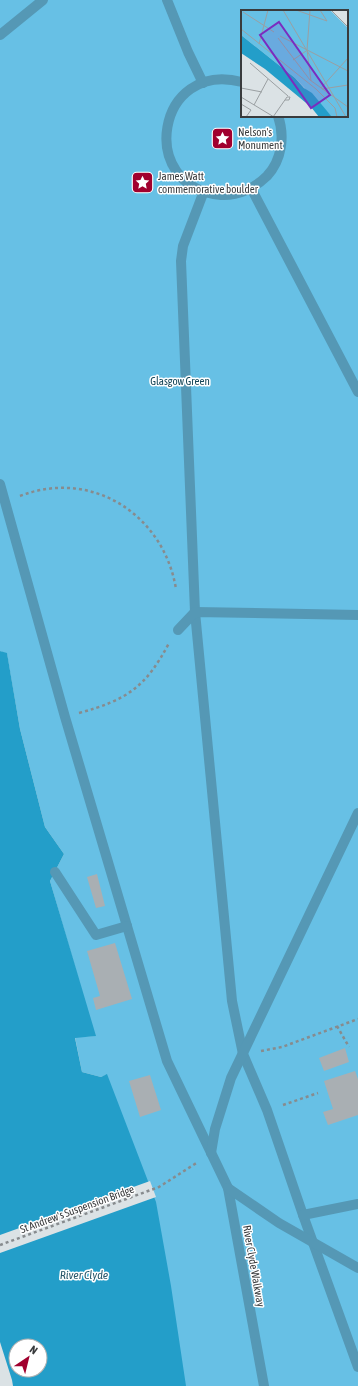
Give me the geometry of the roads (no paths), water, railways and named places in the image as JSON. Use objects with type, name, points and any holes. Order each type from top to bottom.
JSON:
[{"type":"street","points":[[0,35],[43,0]]},
{"type":"street","points":[[167,0],[188,52],[203,82]]},
{"type":"street","points":[[241,82],[222,79],[203,82],[186,93],[179,100],[169,118],[166,137],[169,157],[186,181],[204,191],[224,195],[234,194],[251,188],[268,175],[278,159],[282,140],[282,130],[278,117]]},
{"type":"street","points":[[251,188],[358,392]]},
{"type":"street","points":[[204,191],[183,246],[181,260],[195,612],[232,1000],[243,1054],[268,1110],[303,1215],[358,1367]]},
{"type":"street","name":"River Clyde Walkway","points":[[0,484],[68,724],[167,1061],[228,1188],[264,1386]]},
{"type":"street","points":[[178,630],[195,612],[358,615]]},
{"type":"street","points":[[211,1153],[215,1129],[232,1078],[358,813]]},
{"type":"street","points":[[55,872],[96,935],[127,926]]},
{"type":"street","points":[[228,1188],[279,1223],[358,1268]]},
{"type":"street","points":[[303,1215],[358,1204]]},
{"type":"water","name":"River Clyde","points":[[0,651],[7,653],[20,729],[45,827],[64,854],[50,881],[96,1036],[75,1038],[82,1072],[101,1077],[107,1074],[156,1202],[171,1286],[186,1386],[13,1386],[11,1378],[48,1378],[48,1338],[8,1338],[8,1367],[0,1342]]},
{"type":"place","name":"Nelson's Monument","points":[[222,138]]},
{"type":"place","name":"James Watt commemorative boulder","points":[[142,182]]},
{"type":"park label","name":"Glasgow Green","points":[[180,381]]}]
